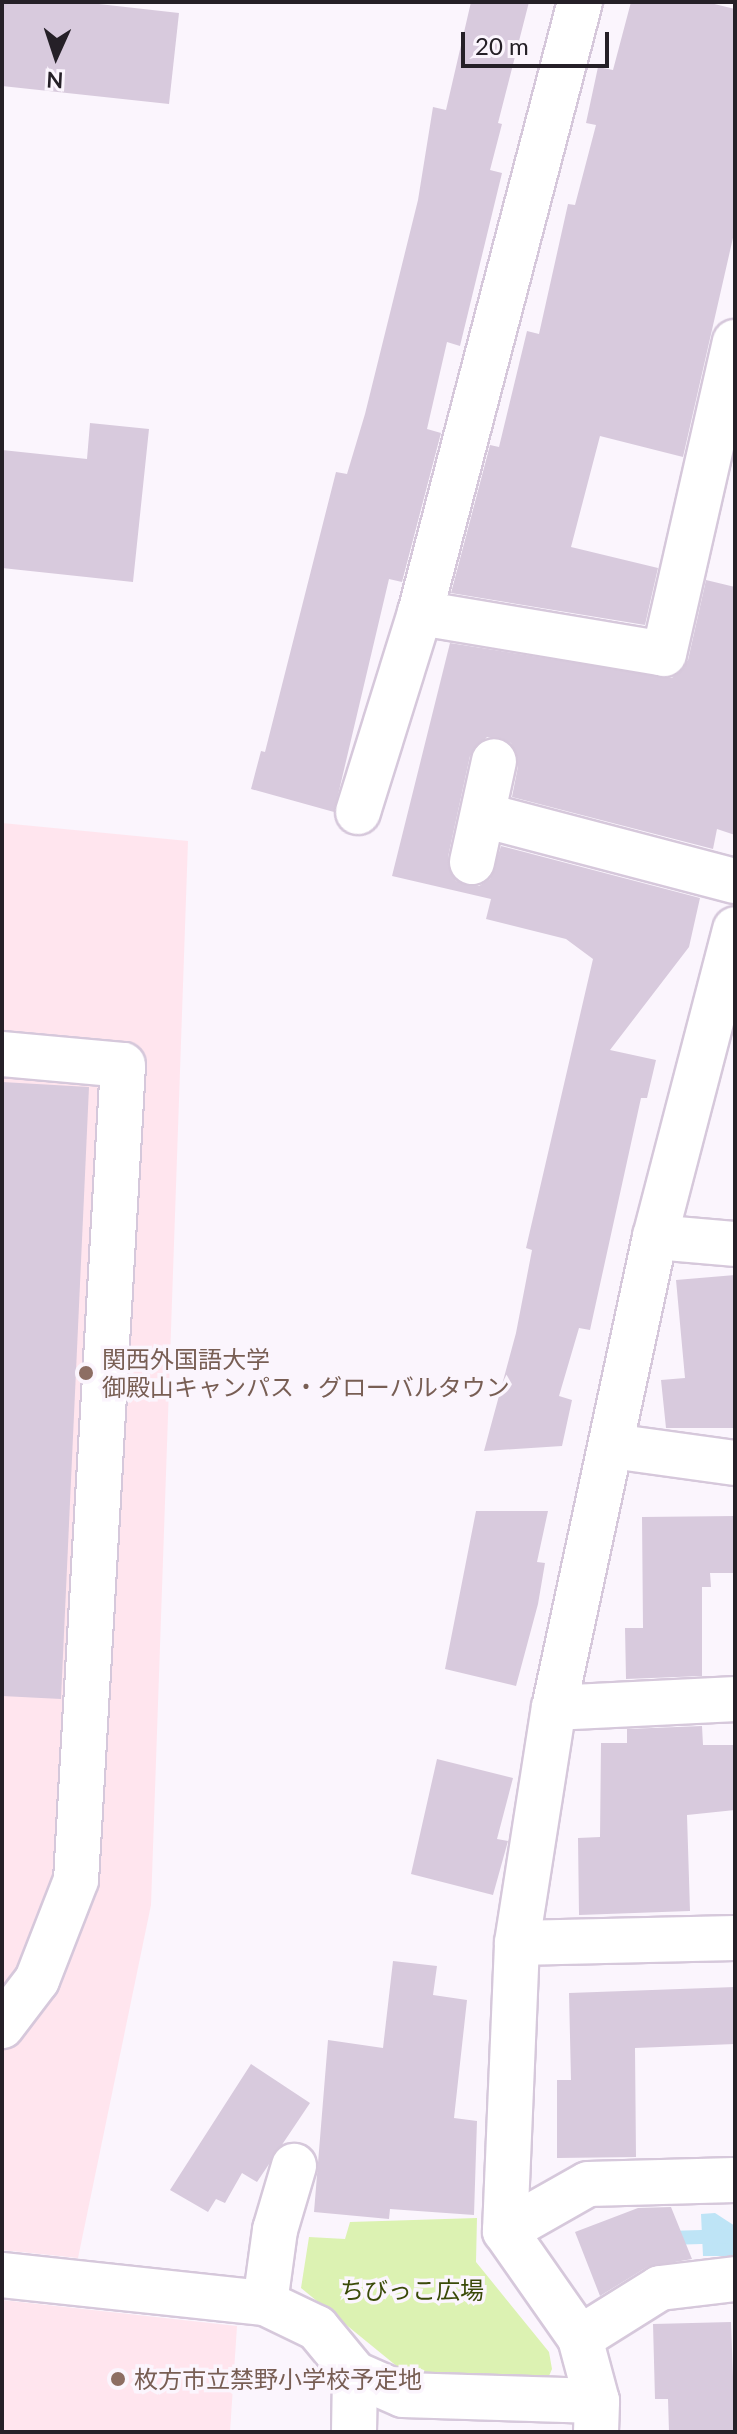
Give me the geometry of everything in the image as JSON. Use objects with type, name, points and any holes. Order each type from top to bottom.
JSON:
[{"type":"street","points":[[358,812],[420,613],[580,2]]},
{"type":"street","points":[[420,613],[664,654],[735,342]]},
{"type":"street","points":[[472,862],[494,761]]},
{"type":"street","points":[[483,815],[735,881]]},
{"type":"street","points":[[2,2275],[265,2303],[317,2328],[355,2374],[403,2395],[596,2416],[580,2338],[505,2231],[517,1943],[554,1708],[655,1237],[721,1025],[735,929]]},
{"type":"street","points":[[2,1054],[123,1065],[76,1880],[37,1980],[2,2026]]},
{"type":"street","points":[[655,1237],[735,1244]]},
{"type":"street","points":[[612,1446],[735,1463]]},
{"type":"street","points":[[554,1708],[735,1699]]},
{"type":"street","points":[[517,1943],[735,1938]]},
{"type":"street","points":[[265,2303],[275,2230],[294,2166]]},
{"type":"street","points":[[505,2231],[588,2184],[735,2180]]},
{"type":"street","points":[[580,2338],[660,2288],[735,2279]]},
{"type":"street","points":[[354,2432],[355,2374]]},
{"type":"shaded area","name":"関西外国語大学 御殿山キャンパス・グローバルタウン","points":[[2,823],[188,841],[151,1905],[78,2258],[2,2250]]},
{"type":"shaded area","name":"枚方市立禁野小学校予定地","points":[[2,2300],[237,2326],[230,2432],[2,2432]]},
{"type":"green space","name":"ちびっこ広場","points":[[477,2218],[476,2262],[549,2352],[552,2369],[546,2383],[415,2381],[301,2288],[309,2237],[345,2239],[350,2222]]},
{"type":"water","points":[[715,2213],[735,2226],[735,2256],[703,2256],[701,2214]]},
{"type":"building","points":[[2,2],[81,2],[179,13],[169,104],[2,86]]},
{"type":"building","points":[[471,2],[529,2],[498,123],[502,124],[490,170],[502,173],[460,346],[447,342],[427,429],[441,433],[402,582],[389,579],[334,812],[251,789],[261,751],[265,752],[336,472],[347,474],[365,414],[418,200],[433,107],[446,110]]},
{"type":"building","points":[[631,2],[706,2],[735,9],[735,229],[683,457],[600,436],[571,547],[658,568],[645,625],[451,593],[490,445],[499,447],[527,331],[539,334],[568,204],[575,205],[596,125],[586,123],[598,67],[613,70]]},
{"type":"building","points":[[90,423],[149,429],[133,582],[2,568],[2,450],[87,459]]},
{"type":"building","points":[[706,580],[735,587],[735,835],[717,829],[713,849],[512,797],[518,766],[511,743],[487,737],[470,756],[448,857],[456,881],[479,886],[490,879],[501,846],[700,898],[689,947],[610,1050],[656,1060],[647,1098],[641,1098],[590,1330],[579,1328],[559,1396],[572,1400],[562,1446],[484,1451],[516,1333],[532,1250],[526,1248],[593,959],[566,939],[486,919],[491,899],[392,876],[450,643],[672,678],[688,660]]},
{"type":"building","points":[[2,1082],[89,1087],[61,1699],[2,1696]]},
{"type":"building","points":[[735,1275],[735,1428],[666,1428],[661,1380],[685,1378],[676,1280]]},
{"type":"building","points":[[476,1511],[548,1511],[537,1562],[545,1563],[538,1604],[516,1686],[445,1669]]},
{"type":"building","points":[[735,1516],[735,1573],[710,1573],[711,1587],[702,1587],[702,1676],[626,1679],[625,1628],[643,1628],[642,1517]]},
{"type":"building","points":[[702,1726],[703,1745],[735,1745],[735,1810],[687,1815],[690,1911],[579,1915],[578,1838],[600,1837],[601,1743],[627,1743],[627,1729]]},
{"type":"building","points":[[437,1759],[513,1778],[497,1839],[508,1841],[493,1895],[411,1874]]},
{"type":"building","points":[[393,1961],[437,1966],[433,1995],[467,2000],[454,2118],[477,2121],[474,2215],[390,2209],[389,2219],[314,2212],[328,2040],[383,2048]]},
{"type":"building","points":[[735,1987],[735,2044],[635,2048],[636,2157],[557,2158],[557,2080],[571,2080],[569,1993]]},
{"type":"building","points":[[251,2064],[310,2103],[257,2182],[242,2173],[225,2203],[216,2199],[208,2212],[170,2190]]},
{"type":"building","points":[[671,2207],[692,2259],[647,2267],[600,2296],[575,2232],[638,2208]]},
{"type":"building","points":[[731,2322],[735,2432],[669,2432],[668,2399],[655,2399],[653,2324]]},
{"type":"waterway","points":[[668,2238],[735,2236]]},
{"type":"place","name":"関西外国語大学 御殿山キャンパス・グローバルタウン","points":[[86,1373]]},
{"type":"place","name":"枚方市立禁野小学校予定地","points":[[118,2379]]}]
